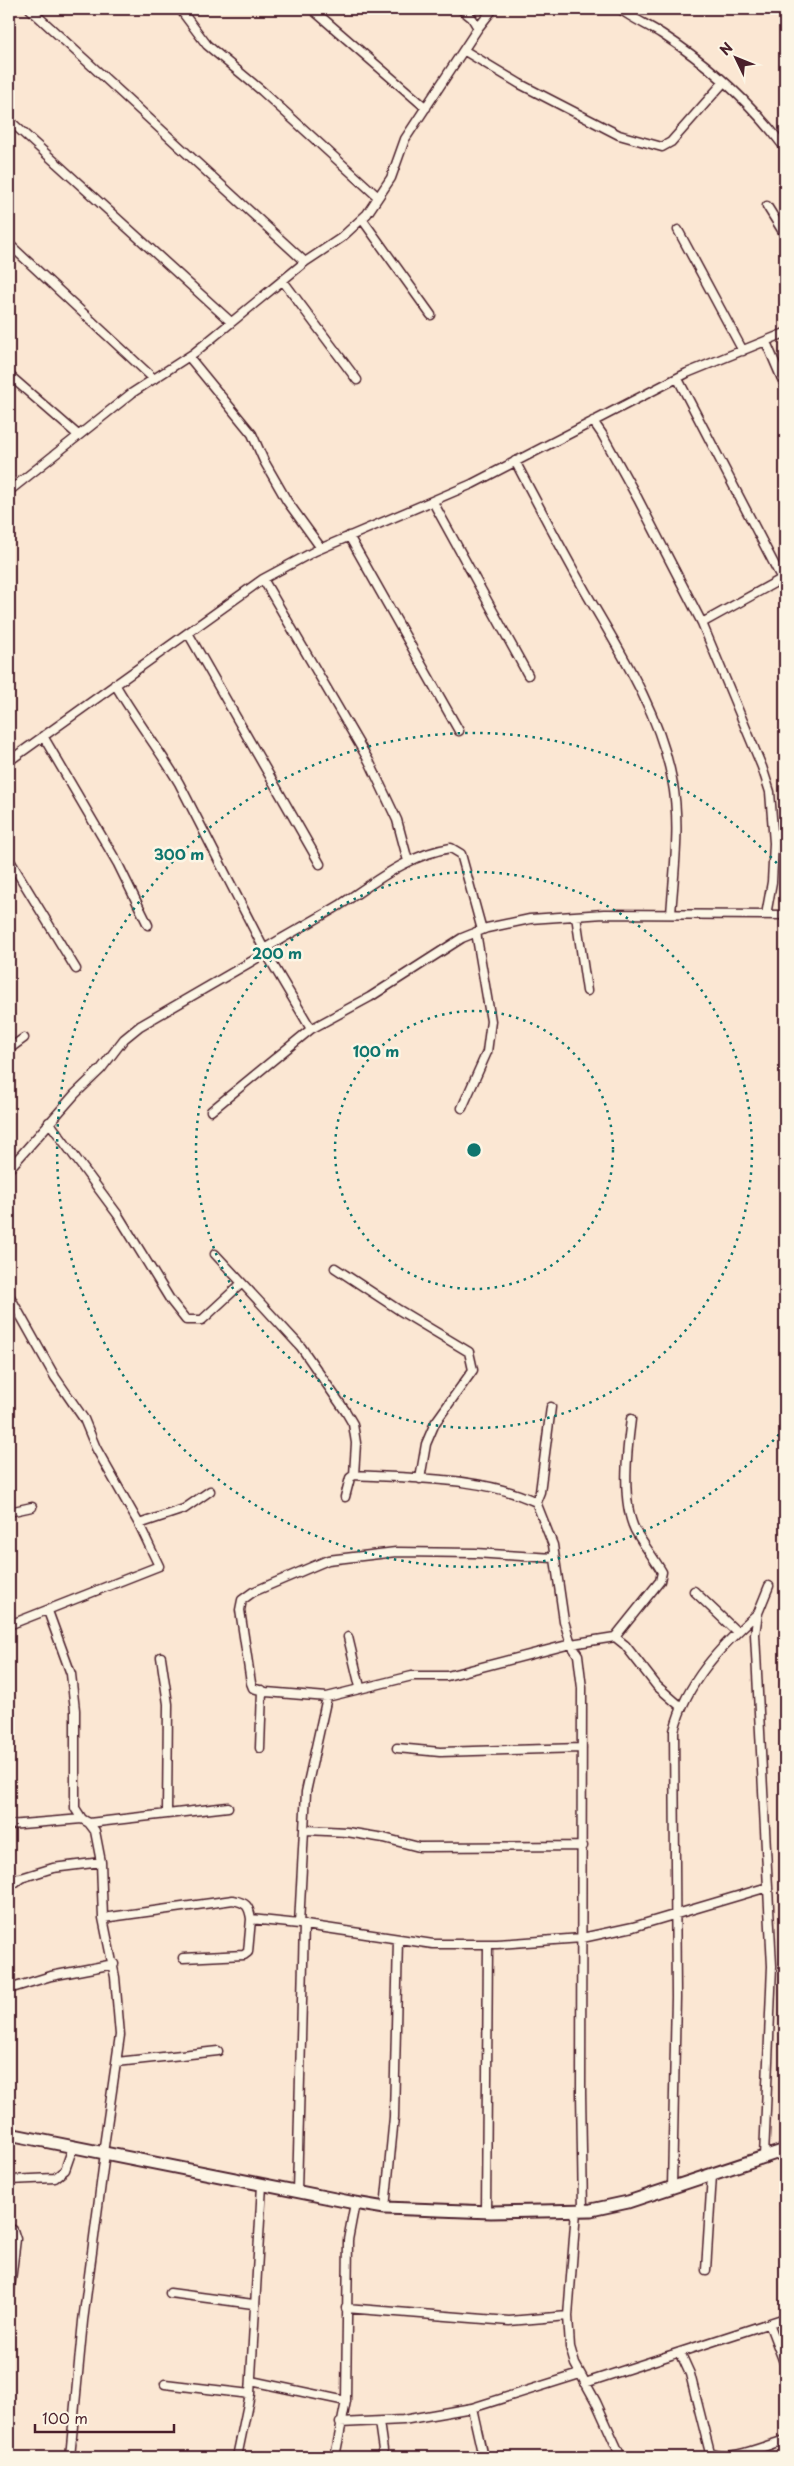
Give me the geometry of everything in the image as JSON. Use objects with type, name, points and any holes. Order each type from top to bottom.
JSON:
[{"type":"street","points":[[30,9],[305,262]]},
{"type":"street","points":[[180,9],[206,44],[262,91],[378,197]]},
{"type":"street","points":[[312,9],[426,108]]},
{"type":"street","points":[[461,9],[472,18],[478,28]]},
{"type":"street","points":[[9,491],[132,393],[189,357],[305,262],[342,238],[362,219],[391,178],[405,139],[465,51],[478,28],[493,9]]},
{"type":"street","points":[[620,9],[664,35],[723,83],[768,125],[785,148]]},
{"type":"street","points":[[465,51],[520,84],[618,135],[662,147],[671,142],[723,83]]},
{"type":"street","points":[[9,120],[231,322]]},
{"type":"street","points":[[766,206],[785,235]]},
{"type":"street","points":[[362,219],[431,315]]},
{"type":"street","points":[[678,230],[743,351]]},
{"type":"street","points":[[9,244],[154,379]]},
{"type":"street","points":[[283,281],[357,380]]},
{"type":"street","points":[[9,761],[263,579],[321,548],[433,502],[687,373],[785,333]]},
{"type":"street","points":[[766,342],[785,386]]},
{"type":"street","points":[[189,357],[252,434],[264,461],[287,501],[321,548]]},
{"type":"street","points":[[9,375],[78,435]]},
{"type":"street","points":[[678,379],[784,580],[702,623]]},
{"type":"street","points":[[593,421],[634,491],[702,623],[762,767],[770,792],[774,843],[772,882],[766,915]]},
{"type":"street","points":[[515,461],[556,541],[629,667],[666,749],[673,781],[676,817],[671,914]]},
{"type":"street","points":[[433,502],[528,675]]},
{"type":"street","points":[[349,536],[459,731]]},
{"type":"street","points":[[263,579],[369,761],[396,820],[408,861]]},
{"type":"street","points":[[188,633],[320,864]]},
{"type":"street","points":[[115,684],[133,715],[179,783],[265,951],[311,1029]]},
{"type":"street","points":[[43,736],[118,864],[148,925]]},
{"type":"street","points":[[9,1169],[49,1122],[101,1070],[124,1039],[140,1026],[265,951],[408,861],[434,851],[452,848],[461,854],[479,931],[491,1020],[486,1052],[462,1108]]},
{"type":"street","points":[[9,859],[76,969]]},
{"type":"street","points":[[211,1111],[311,1029],[370,997],[462,938],[479,931],[530,919],[576,916],[671,914],[785,915]]},
{"type":"street","points":[[576,916],[587,991]]},
{"type":"street","points":[[9,1049],[24,1038]]},
{"type":"street","points":[[49,1122],[118,1215],[170,1301],[186,1320],[202,1320],[242,1284]]},
{"type":"street","points":[[215,1254],[301,1347],[343,1406],[353,1424],[356,1443],[354,1475],[350,1478],[344,1497]]},
{"type":"street","points":[[335,1268],[399,1310],[460,1344],[469,1352],[473,1360],[473,1370],[435,1423],[426,1444],[420,1479]]},
{"type":"street","points":[[9,1295],[55,1377],[84,1419],[96,1448],[159,1566],[9,1625]]},
{"type":"street","points":[[551,1407],[540,1492],[536,1502],[552,1546],[564,1622],[571,1644],[578,1655],[582,1688],[583,1846],[580,2210],[568,2316],[570,2346],[580,2374],[621,2457]]},
{"type":"street","points":[[553,1558],[475,1553],[396,1552],[328,1560],[253,1592],[242,1600],[240,1610],[253,1688],[327,1697],[412,1676],[447,1676],[571,1644],[615,1637],[660,1582],[662,1572],[635,1528],[629,1506],[627,1456],[631,1419]]},
{"type":"street","points":[[354,1475],[420,1479],[513,1491],[536,1502]]},
{"type":"street","points":[[138,1524],[184,1509],[210,1491]]},
{"type":"street","points":[[9,1512],[32,1507]]},
{"type":"street","points":[[764,2157],[772,1966],[755,1634],[758,1613],[769,1586]]},
{"type":"street","points":[[694,1591],[737,1632]]},
{"type":"street","points":[[48,1611],[71,1674],[75,1710],[75,1808],[95,1832],[101,1862],[103,1918],[114,1964],[120,2035],[82,2330],[70,2457]]},
{"type":"street","points":[[672,2188],[675,1914],[674,1731],[680,1706],[696,1679],[737,1632],[758,1613]]},
{"type":"street","points":[[348,1636],[360,1688]]},
{"type":"street","points":[[615,1637],[657,1686],[680,1706]]},
{"type":"street","points":[[161,1656],[168,1704],[166,1814]]},
{"type":"street","points":[[260,1748],[262,1690]]},
{"type":"street","points":[[297,2192],[306,1792],[327,1697]]},
{"type":"street","points":[[396,1748],[440,1752],[582,1748]]},
{"type":"street","points":[[9,1825],[86,1821],[228,1807]]},
{"type":"street","points":[[306,1830],[347,1832],[384,1838],[419,1847],[583,1846]]},
{"type":"street","points":[[9,1878],[21,1878],[54,1868],[101,1862]]},
{"type":"street","points":[[9,1887],[21,1878]]},
{"type":"street","points":[[251,1919],[302,1924],[433,1944],[488,1944],[582,1938],[632,1927],[768,1887]]},
{"type":"street","points":[[103,1918],[233,1900],[245,1903],[249,1908],[251,1919],[248,1952],[244,1955],[183,1958]]},
{"type":"street","points":[[385,2208],[394,2117],[398,1939]]},
{"type":"street","points":[[486,2212],[489,2126],[488,1944]]},
{"type":"street","points":[[9,1989],[51,1976],[114,1964]]},
{"type":"street","points":[[117,2062],[218,2051]]},
{"type":"street","points":[[9,2134],[385,2208],[486,2212],[580,2210],[628,2202],[785,2150]]},
{"type":"street","points":[[9,2180],[55,2178],[65,2170],[73,2147]]},
{"type":"street","points":[[706,2270],[712,2175]]},
{"type":"street","points":[[237,2457],[250,2394],[262,2185]]},
{"type":"street","points":[[335,2457],[340,2423],[346,2401],[348,2240],[355,2203]]},
{"type":"street","points":[[9,2228],[13,2230],[16,2239],[9,2297]]},
{"type":"street","points":[[170,2293],[254,2304]]},
{"type":"street","points":[[346,2308],[509,2321],[568,2316]]},
{"type":"street","points":[[585,2383],[785,2318]]},
{"type":"street","points":[[769,2324],[785,2365]]},
{"type":"street","points":[[680,2352],[690,2374],[710,2453],[719,2456],[731,2455],[785,2440]]},
{"type":"street","points":[[340,2423],[379,2422],[472,2408],[580,2374]]},
{"type":"street","points":[[250,2381],[346,2401]]},
{"type":"street","points":[[165,2384],[250,2394]]},
{"type":"street","points":[[472,2408],[482,2457]]},
{"type":"street","points":[[379,2422],[384,2457]]}]
